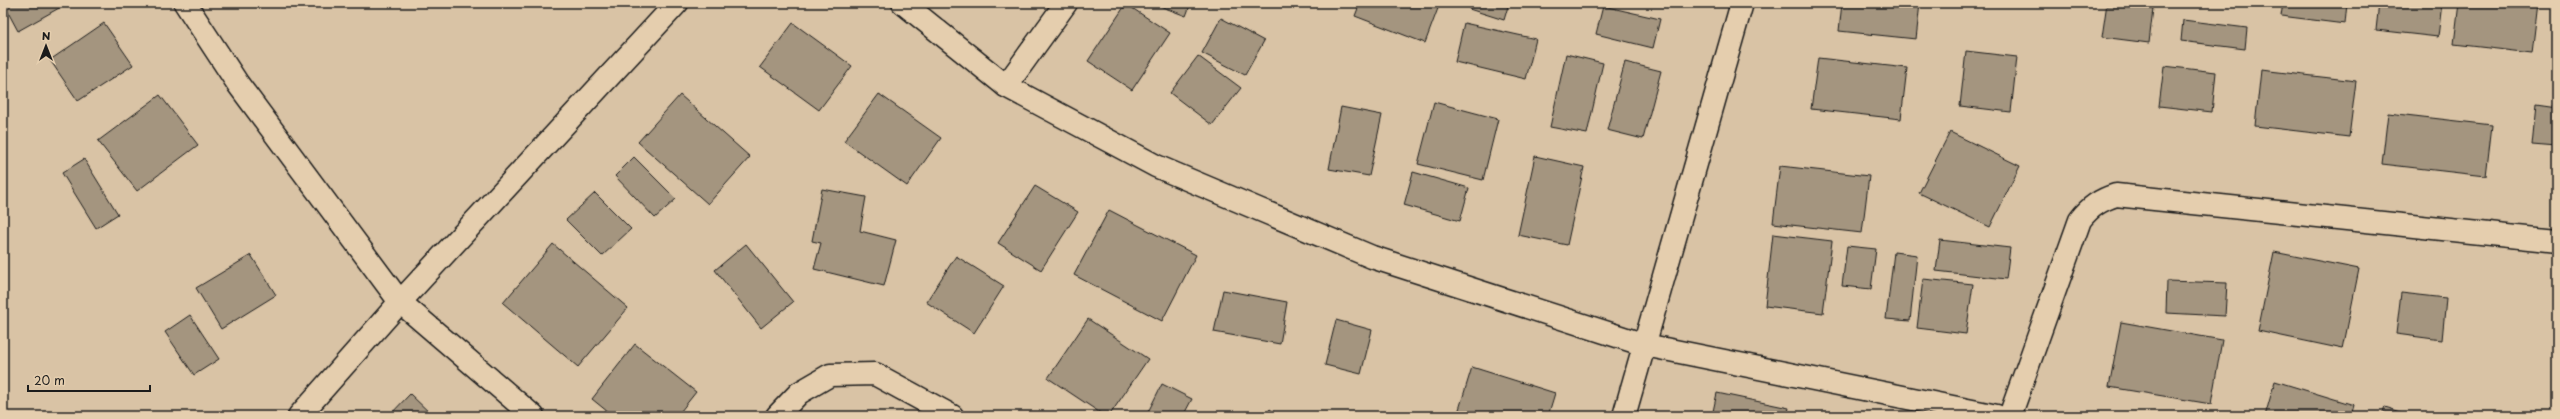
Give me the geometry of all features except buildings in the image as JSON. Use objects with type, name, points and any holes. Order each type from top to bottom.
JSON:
[{"type":"street","points":[[185,3],[238,84],[400,302],[533,416]]},
{"type":"street","points":[[300,416],[400,302],[677,3]]},
{"type":"street","points":[[903,3],[1006,86],[1156,166],[1372,257],[1645,345],[1997,416]]},
{"type":"street","points":[[1006,86],[1066,3]]},
{"type":"street","points":[[1624,416],[1742,3]]},
{"type":"street","points":[[2010,416],[2080,220],[2088,210],[2102,199],[2116,195],[2557,241]]},
{"type":"street","points":[[777,416],[799,393],[830,375],[875,374],[952,416]]}]
